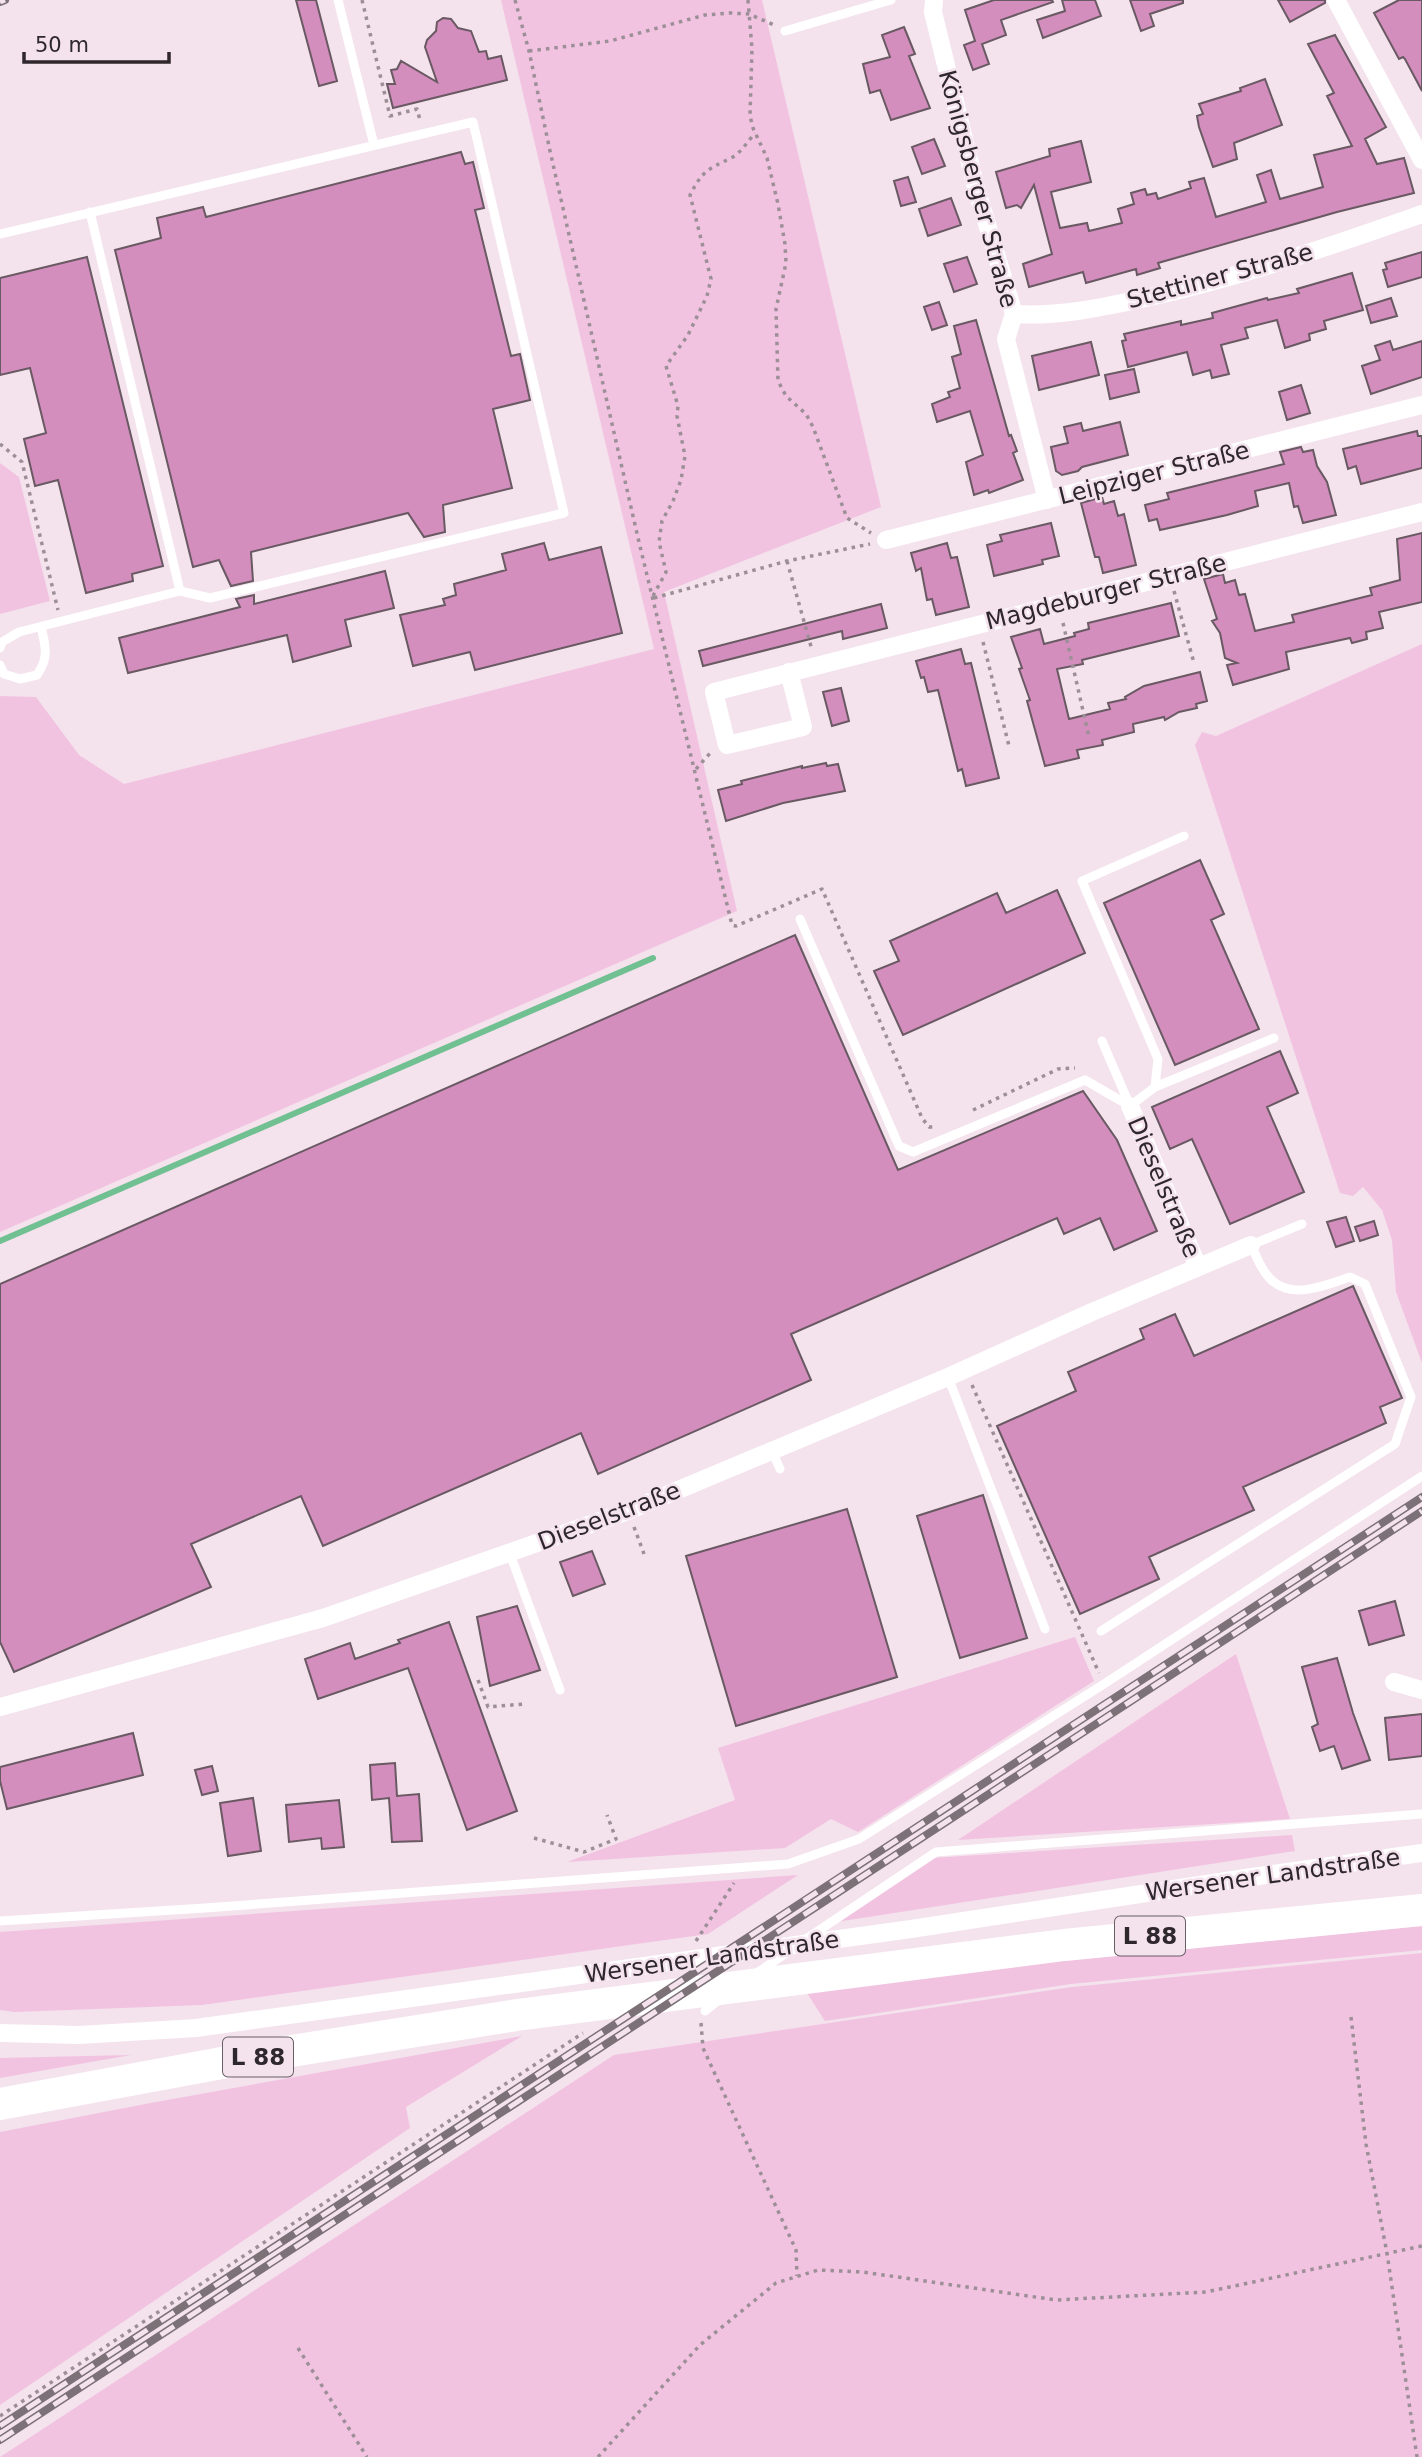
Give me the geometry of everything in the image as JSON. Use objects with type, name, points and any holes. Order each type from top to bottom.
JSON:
[{"type":"highway","name":"L 88","points":[[0,2104],[254,2057],[517,2015],[1065,1945],[1422,1910]]},
{"type":"street","name":"Königsberger Straße","points":[[934,0],[933,12],[975,184],[1014,314],[1006,338],[1047,500]]},
{"type":"street","points":[[1336,0],[1422,160]]},
{"type":"street","name":"Stettiner Straße","points":[[1014,314],[1044,316],[1206,285],[1329,247],[1422,214]]},
{"type":"street","name":"Leipziger Straße","points":[[886,540],[1422,405]]},
{"type":"street","name":"Magdeburger Straße","points":[[789,672],[803,727],[727,745],[714,692],[789,672],[816,665],[1059,603],[1422,512]]},
{"type":"street","name":"Dieselstraße","points":[[1130,1106],[1198,1267]]},
{"type":"street","name":"Dieselstraße","points":[[0,1707],[323,1618],[628,1511],[948,1377],[1251,1245]]},
{"type":"street","points":[[1394,1682],[1422,1690]]},
{"type":"street","name":"Wersener Landstraße","points":[[0,2033],[79,2035],[196,2028],[911,1929],[1422,1853]]},
{"type":"lane","points":[[338,0],[374,145]]},
{"type":"lane","points":[[785,31],[891,0]]},
{"type":"lane","points":[[0,234],[473,122],[564,513],[211,598],[180,591],[19,632],[2,642],[0,648]]},
{"type":"lane","points":[[90,212],[180,591]]},
{"type":"lane","points":[[0,665],[4,674],[20,679],[37,675],[45,663],[47,648],[41,627]]},
{"type":"lane","points":[[1155,1087],[1158,1059],[1082,881],[1184,836]]},
{"type":"lane","points":[[800,919],[899,1146],[913,1152],[1085,1080],[1130,1106]]},
{"type":"lane","points":[[1130,1106],[1155,1087],[1274,1038]]},
{"type":"lane","points":[[1102,1041],[1130,1106]]},
{"type":"lane","points":[[1101,1631],[1395,1444],[1411,1397],[1365,1284],[1350,1277],[1316,1288],[1287,1290],[1267,1276],[1251,1245],[1302,1224]]},
{"type":"lane","points":[[948,1377],[1045,1629]]},
{"type":"lane","points":[[772,1451],[780,1469]]},
{"type":"lane","points":[[0,1921],[788,1864],[859,1839],[1104,1684],[1422,1476]]},
{"type":"lane","points":[[510,1554],[560,1690]]},
{"type":"lane","points":[[705,2011],[846,1911],[936,1852],[1422,1814]]},
{"type":"path","points":[[362,0],[390,116],[418,110],[423,133]]},
{"type":"path","points":[[515,0],[529,51],[653,598],[732,925],[736,926],[822,889],[922,1118],[929,1127],[938,1126]]},
{"type":"path","points":[[748,0],[753,75],[749,99],[750,116],[766,158],[785,244],[786,263],[776,309],[778,381],[786,396],[806,414],[813,427],[847,517],[863,529],[886,540]]},
{"type":"path","points":[[529,51],[610,41],[705,15],[730,13],[750,14],[785,31]]},
{"type":"path","points":[[653,598],[666,572],[659,542],[662,521],[681,480],[685,456],[677,416],[678,406],[666,366],[688,335],[707,296],[711,279],[690,195],[700,175],[722,160],[734,157],[755,133]]},
{"type":"path","points":[[0,444],[22,462],[61,622]]},
{"type":"path","points":[[653,598],[788,561],[886,540]]},
{"type":"path","points":[[788,561],[816,665]]},
{"type":"path","points":[[1170,576],[1194,663]]},
{"type":"path","points":[[1059,603],[1089,737]]},
{"type":"path","points":[[979,624],[1009,746]]},
{"type":"path","points":[[962,1115],[1058,1069],[1084,1068]]},
{"type":"path","points":[[965,1369],[1104,1684]]},
{"type":"path","points":[[635,1529],[644,1554]]},
{"type":"path","points":[[478,1680],[488,1707],[524,1703]]},
{"type":"path","points":[[534,1838],[584,1852],[616,1839],[607,1815]]},
{"type":"path","points":[[705,2011],[700,2024],[704,2048],[796,2250],[797,2276]]},
{"type":"path","points":[[1351,2017],[1366,2144],[1387,2253],[1418,2457]]},
{"type":"path","points":[[0,2416],[571,2041]]},
{"type":"path","points":[[598,2457],[700,2345],[776,2283],[818,2270],[863,2272],[1056,2301],[1206,2292],[1422,2246]]},
{"type":"path","points":[[298,2348],[367,2457]]},
{"type":"shaded area","points":[[501,0],[762,0],[881,507],[664,592],[737,911],[0,1232],[0,696],[36,697],[79,755],[124,784],[654,649]]},
{"type":"shaded area","points":[[0,463],[19,477],[50,601],[0,614]]},
{"type":"shaded area","points":[[1422,644],[1422,1363],[1396,1292],[1392,1240],[1382,1210],[1363,1187],[1353,1196],[1340,1193],[1195,745],[1202,732],[1216,736]]},
{"type":"shaded area","points":[[1075,1637],[1094,1681],[858,1832],[831,1819],[785,1848],[567,1862],[735,1800],[718,1748]]},
{"type":"shaded area","points":[[1236,1654],[1290,1819],[958,1840]]},
{"type":"shaded area","points":[[1292,1835],[1295,1851],[836,1922],[931,1858]]},
{"type":"shaded area","points":[[798,1875],[708,1934],[202,2005],[15,2012],[0,2010],[0,1932]]},
{"type":"shaded area","points":[[1422,1926],[1422,1950],[1071,1984],[825,2021],[807,1993],[1071,1960]]},
{"type":"shaded area","points":[[1422,1953],[1422,2457],[0,2457],[614,2055],[1072,1987]]},
{"type":"shaded area","points":[[522,2036],[406,2107],[410,2128],[0,2405],[0,2132]]},
{"type":"shaded area","points":[[131,2055],[0,2078],[0,2058]]},
{"type":"building","points":[[296,0],[316,0],[337,81],[319,86]]},
{"type":"building","points":[[994,0],[1053,2],[1001,20],[1006,35],[982,44],[989,64],[973,70],[964,45],[975,41],[965,10]]},
{"type":"building","points":[[1062,0],[1095,0],[1101,16],[1043,38],[1037,20],[1065,11]]},
{"type":"building","points":[[1130,0],[1183,0],[1183,3],[1150,14],[1154,26],[1141,31]]},
{"type":"building","points":[[1278,0],[1325,0],[1325,3],[1290,22]]},
{"type":"building","points":[[1399,0],[1422,0],[1422,91],[1405,59],[1399,59],[1374,13]]},
{"type":"building","points":[[443,18],[451,19],[458,28],[471,31],[479,52],[486,51],[488,59],[501,56],[507,80],[393,108],[387,84],[395,84],[391,70],[397,69],[401,61],[437,82],[425,47],[427,40],[436,31],[437,22]]},
{"type":"building","points":[[904,27],[915,54],[909,56],[930,108],[891,120],[880,90],[870,93],[863,64],[890,57],[882,35]]},
{"type":"building","points":[[1335,35],[1386,127],[1365,139],[1377,164],[1404,158],[1414,193],[1158,263],[1160,268],[1137,275],[1136,269],[1086,283],[1083,272],[1029,287],[1023,264],[1052,254],[1034,185],[1021,208],[1017,205],[1006,208],[996,172],[1050,156],[1049,149],[1081,141],[1091,182],[1051,192],[1060,228],[1087,223],[1089,231],[1122,223],[1118,209],[1134,204],[1131,193],[1145,189],[1147,195],[1156,193],[1158,199],[1191,188],[1189,182],[1204,178],[1216,217],[1266,202],[1257,175],[1271,170],[1280,199],[1323,187],[1314,155],[1352,146],[1327,96],[1334,93],[1308,44]]},
{"type":"building","points":[[1265,79],[1282,125],[1234,143],[1237,159],[1213,167],[1199,127],[1197,116],[1203,114],[1199,104],[1241,91],[1240,88]]},
{"type":"building","points":[[934,139],[945,166],[922,174],[912,147]]},
{"type":"building","points":[[461,152],[465,164],[473,162],[484,208],[475,210],[511,356],[520,354],[530,400],[493,409],[512,488],[443,505],[445,532],[424,537],[408,513],[251,552],[253,581],[231,586],[219,560],[193,567],[115,250],[161,238],[157,218],[203,207],[206,217]]},
{"type":"building","points":[[908,177],[916,202],[901,206],[894,181]]},
{"type":"building","points":[[951,198],[961,225],[928,236],[919,209]]},
{"type":"building","points":[[1422,252],[1422,277],[1388,287],[1383,270],[1387,269],[1385,263]]},
{"type":"building","points":[[87,257],[163,566],[132,574],[133,581],[86,593],[58,480],[35,486],[24,439],[46,433],[30,368],[0,375],[0,278]]},
{"type":"building","points":[[967,257],[977,284],[954,292],[944,264]]},
{"type":"building","points":[[1352,273],[1363,310],[1324,321],[1326,329],[1309,334],[1310,340],[1285,348],[1277,320],[1245,328],[1248,338],[1221,345],[1229,374],[1212,378],[1210,370],[1193,375],[1187,352],[1128,367],[1122,341],[1126,340],[1124,334],[1181,321],[1181,325],[1213,318],[1212,313],[1267,298],[1268,300],[1299,293],[1297,289]]},
{"type":"building","points":[[1391,298],[1397,316],[1371,323],[1366,306]]},
{"type":"building","points":[[939,302],[947,325],[932,330],[924,307]]},
{"type":"building","points":[[976,320],[1009,436],[1011,435],[1017,451],[1013,453],[1023,480],[989,493],[988,490],[974,495],[966,462],[983,455],[970,411],[937,422],[932,404],[950,397],[948,392],[960,388],[952,357],[961,354],[954,326]]},
{"type":"building","points":[[1390,341],[1393,350],[1422,341],[1422,377],[1371,394],[1362,366],[1380,360],[1375,346]]},
{"type":"building","points":[[1091,342],[1099,375],[1039,390],[1032,356]]},
{"type":"building","points":[[1134,369],[1139,392],[1110,399],[1105,375]]},
{"type":"building","points":[[1301,385],[1310,413],[1287,420],[1279,392]]},
{"type":"building","points":[[1120,422],[1128,455],[1062,475],[1056,471],[1051,447],[1068,443],[1064,427],[1081,423],[1083,431]]},
{"type":"building","points":[[1417,431],[1418,436],[1422,436],[1422,468],[1361,484],[1356,466],[1348,469],[1343,449]]},
{"type":"building","points":[[1301,447],[1303,452],[1313,450],[1317,466],[1327,482],[1336,515],[1303,523],[1298,506],[1294,507],[1289,483],[1255,491],[1258,506],[1227,515],[1160,530],[1157,519],[1149,521],[1145,505],[1169,499],[1167,493],[1284,464],[1280,452]]},
{"type":"building","points":[[1102,497],[1104,504],[1114,501],[1118,516],[1124,514],[1136,565],[1103,573],[1099,557],[1095,557],[1081,503]]},
{"type":"building","points":[[1051,523],[1059,556],[1042,560],[1043,564],[994,576],[987,545],[1002,541],[1000,535]]},
{"type":"building","points":[[1422,533],[1422,602],[1379,612],[1383,628],[1366,632],[1367,639],[1352,643],[1350,638],[1286,652],[1289,669],[1233,685],[1227,665],[1237,663],[1225,658],[1220,633],[1212,621],[1217,619],[1204,579],[1223,574],[1225,583],[1235,580],[1239,595],[1245,594],[1255,631],[1294,622],[1292,615],[1372,595],[1370,588],[1400,580],[1397,539]]},
{"type":"building","points":[[544,543],[549,560],[601,547],[622,633],[475,670],[470,652],[413,666],[400,615],[445,605],[443,599],[456,595],[454,584],[506,570],[502,554]]},
{"type":"building","points":[[947,543],[951,558],[957,557],[969,607],[936,615],[932,599],[927,600],[921,568],[916,571],[911,553]]},
{"type":"building","points":[[385,571],[394,608],[345,620],[351,646],[293,662],[287,635],[128,673],[119,638],[240,607],[236,599],[254,595],[254,604]]},
{"type":"building","points":[[1171,603],[1179,636],[1082,660],[1083,664],[1057,669],[1069,719],[1110,709],[1108,703],[1126,699],[1125,697],[1144,686],[1200,672],[1207,701],[1196,704],[1197,708],[1179,712],[1165,720],[1164,717],[1133,724],[1134,732],[1102,740],[1103,745],[1077,750],[1079,758],[1045,766],[1027,701],[1030,700],[1019,669],[1022,668],[1011,637],[1040,629],[1044,644],[1075,636],[1074,633],[1089,629],[1088,623]]},
{"type":"building","points":[[881,604],[887,628],[843,639],[842,631],[703,666],[699,651]]},
{"type":"building","points":[[961,649],[965,664],[971,663],[999,778],[966,786],[962,769],[958,771],[938,690],[928,692],[916,661]]},
{"type":"building","points":[[841,688],[849,721],[832,726],[823,692]]},
{"type":"building","points":[[826,763],[827,766],[838,764],[845,791],[783,803],[726,821],[718,790],[742,784],[741,781]]},
{"type":"building","points":[[1200,860],[1224,914],[1211,920],[1259,1029],[1175,1065],[1104,903]]},
{"type":"building","points":[[1057,890],[1085,953],[903,1035],[874,971],[899,961],[890,941],[997,893],[1006,913]]},
{"type":"building","points":[[795,935],[898,1170],[1083,1091],[1117,1140],[1157,1231],[1114,1250],[1100,1218],[1064,1234],[1057,1218],[791,1334],[811,1380],[598,1474],[581,1433],[323,1546],[301,1496],[191,1544],[211,1587],[14,1672],[0,1642],[0,1284]]},
{"type":"building","points":[[1280,1051],[1298,1093],[1267,1107],[1304,1192],[1230,1224],[1192,1139],[1170,1149],[1152,1107]]},
{"type":"building","points":[[1346,1217],[1354,1241],[1336,1247],[1327,1222]]},
{"type":"building","points":[[1374,1221],[1378,1235],[1360,1241],[1355,1227]]},
{"type":"building","points":[[1353,1286],[1402,1398],[1380,1407],[1386,1423],[1243,1487],[1254,1510],[1149,1557],[1159,1579],[1080,1614],[997,1426],[1076,1391],[1068,1372],[1144,1339],[1140,1329],[1175,1314],[1194,1356]]},
{"type":"building","points":[[983,1495],[1027,1638],[960,1658],[917,1516]]},
{"type":"building","points":[[847,1509],[897,1677],[736,1726],[686,1556]]},
{"type":"building","points":[[592,1551],[605,1584],[573,1596],[560,1562]]},
{"type":"building","points":[[1395,1601],[1404,1635],[1369,1645],[1359,1611]]},
{"type":"building","points":[[517,1606],[540,1670],[490,1686],[477,1617]]},
{"type":"building","points":[[449,1622],[517,1811],[467,1830],[408,1668],[318,1699],[305,1659],[350,1643],[355,1659]]},
{"type":"building","points":[[1337,1658],[1370,1760],[1342,1769],[1334,1746],[1320,1751],[1312,1727],[1318,1724],[1302,1667]]},
{"type":"building","points":[[1422,1714],[1422,1756],[1389,1760],[1385,1718]]},
{"type":"building","points":[[133,1733],[143,1775],[7,1809],[0,1781],[0,1767]]},
{"type":"building","points":[[395,1763],[397,1796],[419,1794],[422,1841],[392,1842],[389,1798],[372,1800],[370,1765]]},
{"type":"building","points":[[212,1766],[218,1791],[202,1795],[195,1770]]},
{"type":"building","points":[[253,1798],[261,1851],[228,1856],[220,1803]]},
{"type":"building","points":[[339,1800],[344,1847],[322,1849],[321,1838],[289,1842],[286,1805]]},
{"type":"waterway","points":[[0,1241],[653,958]]},
{"type":"railway","points":[[0,2],[5,0]]},
{"type":"railway","points":[[0,2426],[1422,1497]]},
{"type":"railway","points":[[0,2440],[1422,1511]]}]
